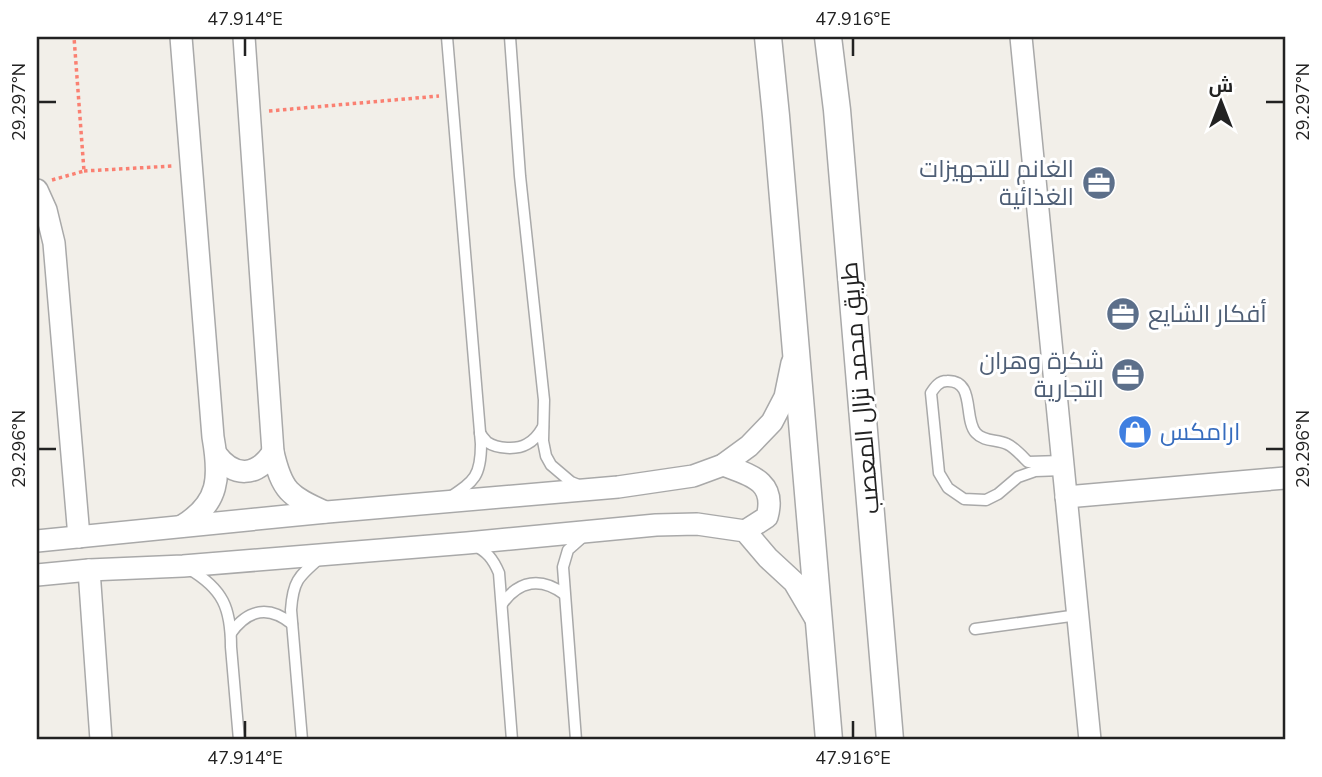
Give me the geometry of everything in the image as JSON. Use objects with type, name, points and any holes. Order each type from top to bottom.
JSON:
[{"type":"street","points":[[181,37],[217,486],[204,509],[182,526]]},
{"type":"street","points":[[244,37],[273,452],[284,487],[300,500],[327,512]]},
{"type":"street","points":[[768,37],[829,740]]},
{"type":"street","name":"طريق محمد نزال المعصب","points":[[828,37],[890,740]]},
{"type":"street","points":[[1021,37],[1090,740]]},
{"type":"street","points":[[43,186],[54,243],[79,537]]},
{"type":"street","points":[[37,541],[590,489],[693,476],[723,464],[749,446],[772,422],[785,397],[796,344]]},
{"type":"street","points":[[216,454],[223,464],[233,470],[245,471],[257,469],[267,462],[273,452]]},
{"type":"street","points":[[723,464],[753,476],[763,485],[769,498],[767,517],[745,531]]},
{"type":"street","points":[[1066,497],[1285,478]]},
{"type":"street","points":[[37,575],[184,566],[697,523],[745,531],[768,558],[794,582],[818,622]]},
{"type":"street","points":[[89,570],[101,740]]},
{"type":"lane","points":[[443,502],[468,486],[478,473],[481,458],[447,37]]},
{"type":"lane","points":[[510,37],[520,176],[544,400],[546,456],[551,465],[570,482],[590,489]]},
{"type":"lane","points":[[946,381],[958,382],[964,387],[967,397],[971,426],[979,436],[1009,444],[1028,462],[1063,466],[1018,477],[998,494],[986,500],[964,499],[948,488],[939,472],[931,393],[936,386],[946,381]]},
{"type":"lane","points":[[480,433],[486,441],[511,448],[526,445],[536,438],[543,427]]},
{"type":"lane","points":[[576,740],[563,566],[568,550],[592,531]]},
{"type":"lane","points":[[467,543],[484,550],[494,560],[499,573],[512,740]]},
{"type":"lane","points":[[302,740],[292,624],[292,590],[300,576],[325,554]]},
{"type":"lane","points":[[184,566],[205,579],[225,601],[231,633],[239,740]]},
{"type":"lane","points":[[502,604],[508,595],[526,584],[546,584],[564,594]]},
{"type":"lane","points":[[231,633],[247,616],[259,612],[282,616],[292,624]]},
{"type":"lane","points":[[975,629],[1078,615]]},
{"type":"path","points":[[74,37],[84,171]]},
{"type":"path","points":[[249,112],[451,95]]},
{"type":"path","points":[[43,186],[84,171],[191,166]]},
{"type":"place","name":"الغانم للتجهيزات الغذائية","points":[[1099,183]]},
{"type":"place","name":"أفكار الشايع","points":[[1123,314]]},
{"type":"place","name":"شكرة وهران التجارية","points":[[1128,375]]},
{"type":"place","name":"ارامكس","points":[[1135,432]]}]
